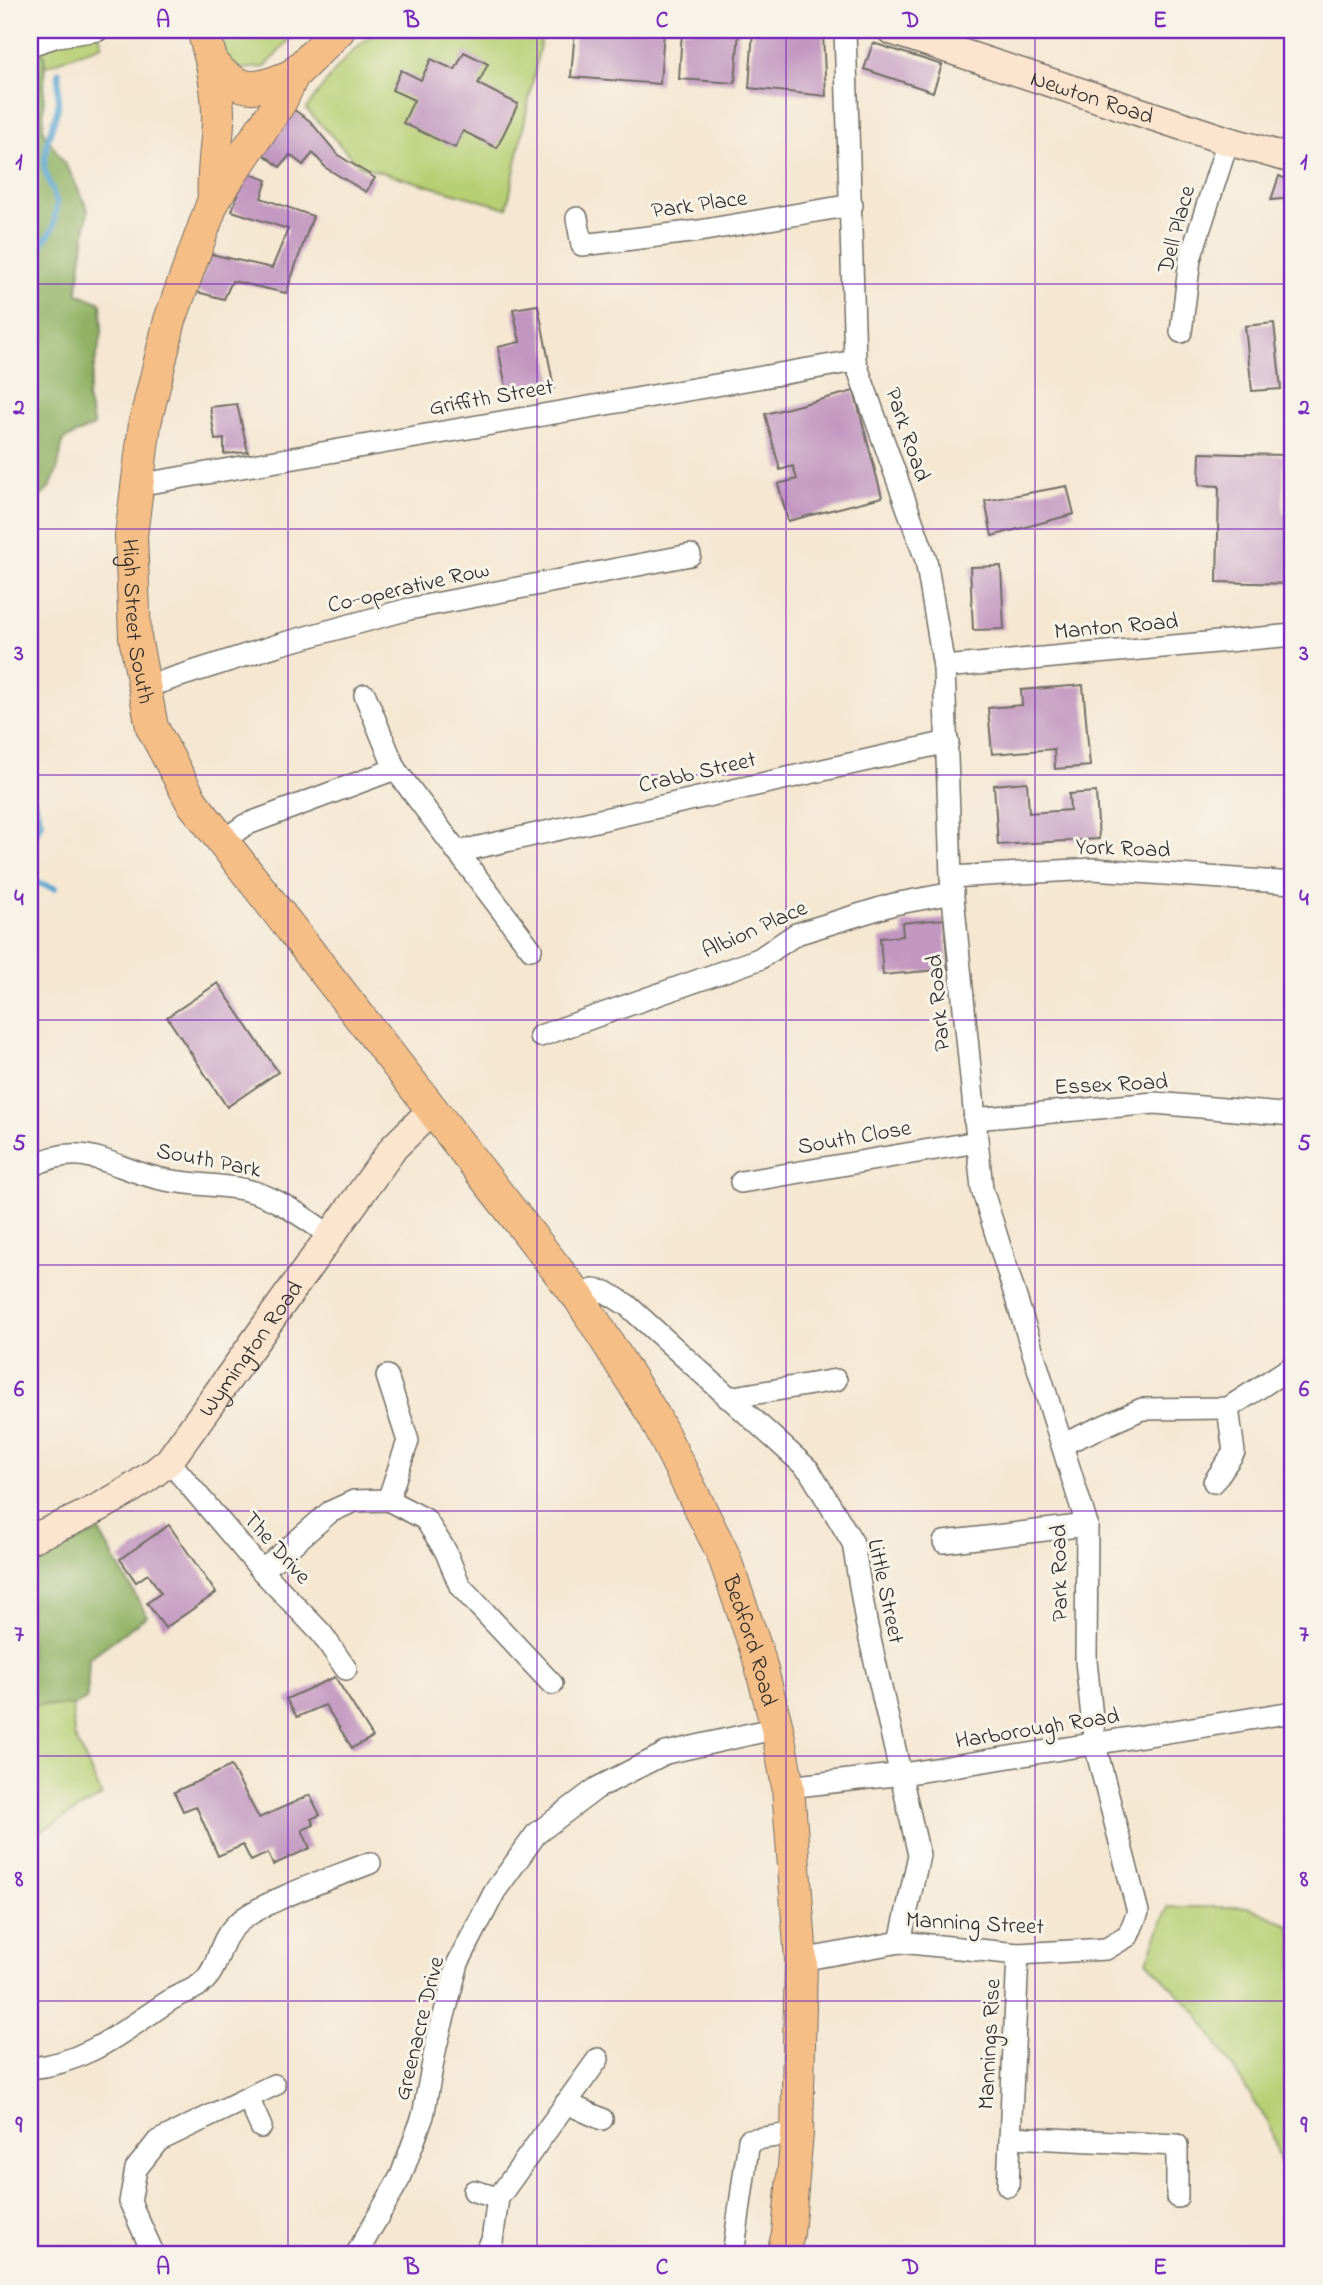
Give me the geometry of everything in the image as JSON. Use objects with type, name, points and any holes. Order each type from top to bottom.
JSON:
[{"type":"main road","points":[[202,30],[214,66],[218,120],[212,170],[214,199]]},
{"type":"main road","points":[[214,66],[231,83],[249,89],[268,86],[293,75],[339,30]]},
{"type":"main road","name":"High Street South","points":[[293,75],[281,101],[214,199],[185,275],[157,368],[136,481],[131,536],[131,586],[142,688],[152,727],[192,802],[432,1110]]},
{"type":"main road","name":"Bedford Road","points":[[432,1110],[580,1299],[654,1416],[723,1554],[758,1655],[777,1728],[788,1787],[801,1960],[797,2133],[788,2233],[783,2255]]},
{"type":"street","points":[[30,45],[58,36],[98,30]]},
{"type":"street","name":"Park Road","points":[[845,30],[855,360],[926,560],[944,667],[952,885],[982,1189],[1087,1525],[1086,1661],[1095,1745],[1138,1912],[1128,1936],[1106,1949]]},
{"type":"street","name":"Newton Road","points":[[891,30],[1228,141],[1293,159]]},
{"type":"street","name":"Dell Place","points":[[1181,332],[1190,259],[1228,141]]},
{"type":"street","name":"Park Place","points":[[577,218],[582,245],[699,231],[852,205]]},
{"type":"street","name":"Griffith Street","points":[[136,481],[149,483],[242,470],[446,430],[855,360]]},
{"type":"street","name":"Co-operative Row","points":[[142,688],[281,644],[409,609],[690,555]]},
{"type":"street","name":"Manton Road","points":[[944,667],[1293,635]]},
{"type":"street","points":[[365,695],[394,769],[531,949]]},
{"type":"street","name":"Crabb Street","points":[[457,852],[948,742]]},
{"type":"street","points":[[223,841],[245,825],[394,769]]},
{"type":"street","name":"York Road","points":[[952,885],[1093,869],[1293,883]]},
{"type":"street","name":"Albion Place","points":[[540,1036],[758,959],[796,934],[952,885]]},
{"type":"street","name":"Essex Road","points":[[974,1119],[1155,1103],[1293,1115]]},
{"type":"street","name":"Wymington Road","points":[[30,1539],[70,1523],[133,1488],[169,1461],[394,1147],[432,1110]]},
{"type":"street","name":"South Close","points":[[741,1182],[976,1142]]},
{"type":"street","name":"South Park","points":[[30,1167],[48,1158],[94,1154],[157,1178],[243,1189],[266,1196],[288,1206],[331,1236]]},
{"type":"street","name":"Little Street","points":[[580,1299],[593,1290],[606,1292],[627,1305],[809,1470],[853,1543],[866,1622],[903,1774],[919,1855],[900,1942]]},
{"type":"street","points":[[1063,1444],[1142,1409],[1228,1408],[1293,1366]]},
{"type":"street","points":[[387,1376],[408,1441],[388,1500]]},
{"type":"street","points":[[728,1398],[836,1380]]},
{"type":"street","points":[[1214,1482],[1234,1452],[1228,1408]]},
{"type":"street","name":"The Drive","points":[[169,1461],[262,1571],[322,1634],[346,1669]]},
{"type":"street","points":[[262,1571],[330,1512],[354,1501],[388,1500],[425,1519],[445,1550],[460,1586],[552,1684]]},
{"type":"street","points":[[944,1542],[1087,1525]]},
{"type":"street","name":"Harborough Road","points":[[788,1787],[903,1774],[1293,1712]]},
{"type":"street","name":"Greenacre Drive","points":[[356,2255],[401,2176],[423,2116],[436,2046],[458,1962],[495,1891],[536,1834],[597,1788],[666,1753],[777,1728]]},
{"type":"street","points":[[30,2068],[75,2057],[135,2027],[163,2005],[204,1982],[212,1971],[227,1933],[246,1917],[370,1863]]},
{"type":"street","name":"Manning Street","points":[[801,1960],[900,1942],[1018,1954],[1106,1949]]},
{"type":"street","name":"Mannings Rise","points":[[1008,2186],[1018,1954]]},
{"type":"street","points":[[484,2255],[492,2241],[498,2199],[598,2059]]},
{"type":"street","points":[[154,2255],[130,2202],[136,2169],[158,2141],[248,2100],[274,2085]]},
{"type":"street","points":[[248,2100],[261,2127]]},
{"type":"street","points":[[566,2103],[602,2119]]},
{"type":"street","points":[[733,2255],[748,2140],[797,2133]]},
{"type":"street","name":"Mannings Rise","points":[[1010,2137],[1177,2136],[1177,2197]]},
{"type":"street","points":[[474,2191],[498,2199]]},
{"type":"green space","points":[[98,30],[102,45],[30,72],[30,32]]},
{"type":"green space","points":[[219,30],[298,30],[265,67],[241,69],[228,61]]},
{"type":"green space","points":[[383,30],[543,30],[507,208],[360,166],[306,109],[350,53]]},
{"type":"green space","points":[[30,48],[45,54],[43,131],[70,172],[88,210],[77,293],[101,303],[102,333],[87,398],[94,426],[63,440],[58,468],[51,485],[39,498],[30,502]]},
{"type":"green space","points":[[99,1531],[147,1616],[89,1658],[87,1699],[72,1706],[30,1705],[30,1564]]},
{"type":"green space","points":[[30,1705],[72,1706],[74,1735],[102,1796],[30,1837]]},
{"type":"green space","points":[[1168,1907],[1249,1907],[1289,1925],[1293,1938],[1293,2247],[1282,2244],[1281,2164],[1269,2124],[1197,2013],[1147,1961]]},
{"type":"building","points":[[575,30],[664,30],[660,84],[571,77]]},
{"type":"building","points":[[682,30],[739,30],[735,83],[679,79]]},
{"type":"building","points":[[753,30],[823,33],[826,96],[749,88]]},
{"type":"building","points":[[873,43],[942,65],[933,92],[864,69]]},
{"type":"building","points":[[464,52],[488,64],[478,84],[518,104],[497,148],[463,131],[455,148],[403,123],[414,100],[392,90],[401,70],[421,80],[431,59],[455,70]]},
{"type":"building","points":[[290,107],[310,121],[338,155],[375,178],[366,192],[326,168],[313,153],[303,165],[290,155],[280,167],[257,149]]},
{"type":"building","points":[[245,172],[267,180],[261,198],[313,216],[286,293],[232,281],[224,299],[197,292],[211,254],[272,268],[288,229],[232,211]]},
{"type":"building","points":[[1279,176],[1293,182],[1292,198],[1271,200]]},
{"type":"building","points":[[538,305],[554,388],[508,397],[498,347],[520,342],[513,309]]},
{"type":"building","points":[[1274,323],[1281,389],[1252,391],[1245,326]]},
{"type":"building","points":[[854,391],[882,497],[788,521],[778,484],[797,479],[793,466],[780,470],[765,414]]},
{"type":"building","points":[[237,404],[248,452],[224,454],[224,439],[215,440],[210,407]]},
{"type":"building","points":[[1200,453],[1284,455],[1283,514],[1293,515],[1293,584],[1217,582],[1219,486],[1199,485]]},
{"type":"building","points":[[1067,486],[1074,514],[992,536],[985,501]]},
{"type":"building","points":[[1001,566],[1004,629],[973,630],[970,567]]},
{"type":"building","points":[[1083,685],[1090,766],[1055,769],[1054,749],[992,754],[988,708],[1022,705],[1021,690]]},
{"type":"building","points":[[1027,782],[1029,813],[1070,810],[1069,794],[1096,792],[1099,839],[998,845],[994,785]]},
{"type":"building","points":[[944,919],[948,969],[883,975],[880,938],[903,936],[902,923]]},
{"type":"building","points":[[218,983],[278,1072],[227,1107],[167,1017]]},
{"type":"building","points":[[169,1525],[216,1593],[165,1628],[147,1603],[161,1593],[148,1574],[136,1582],[120,1559]]},
{"type":"building","points":[[335,1677],[373,1737],[352,1748],[325,1705],[297,1717],[286,1699]]},
{"type":"building","points":[[231,1766],[259,1818],[310,1795],[320,1815],[311,1819],[314,1825],[302,1830],[310,1848],[273,1865],[268,1853],[251,1861],[243,1845],[218,1856],[196,1806],[183,1811],[174,1792]]},
{"type":"waterway","points":[[30,260],[53,229],[57,203],[44,168],[47,142],[58,108],[59,72]]},
{"type":"waterway","points":[[30,798],[34,801],[41,822],[30,847]]},
{"type":"waterway","points":[[30,876],[34,882],[55,888]]}]
